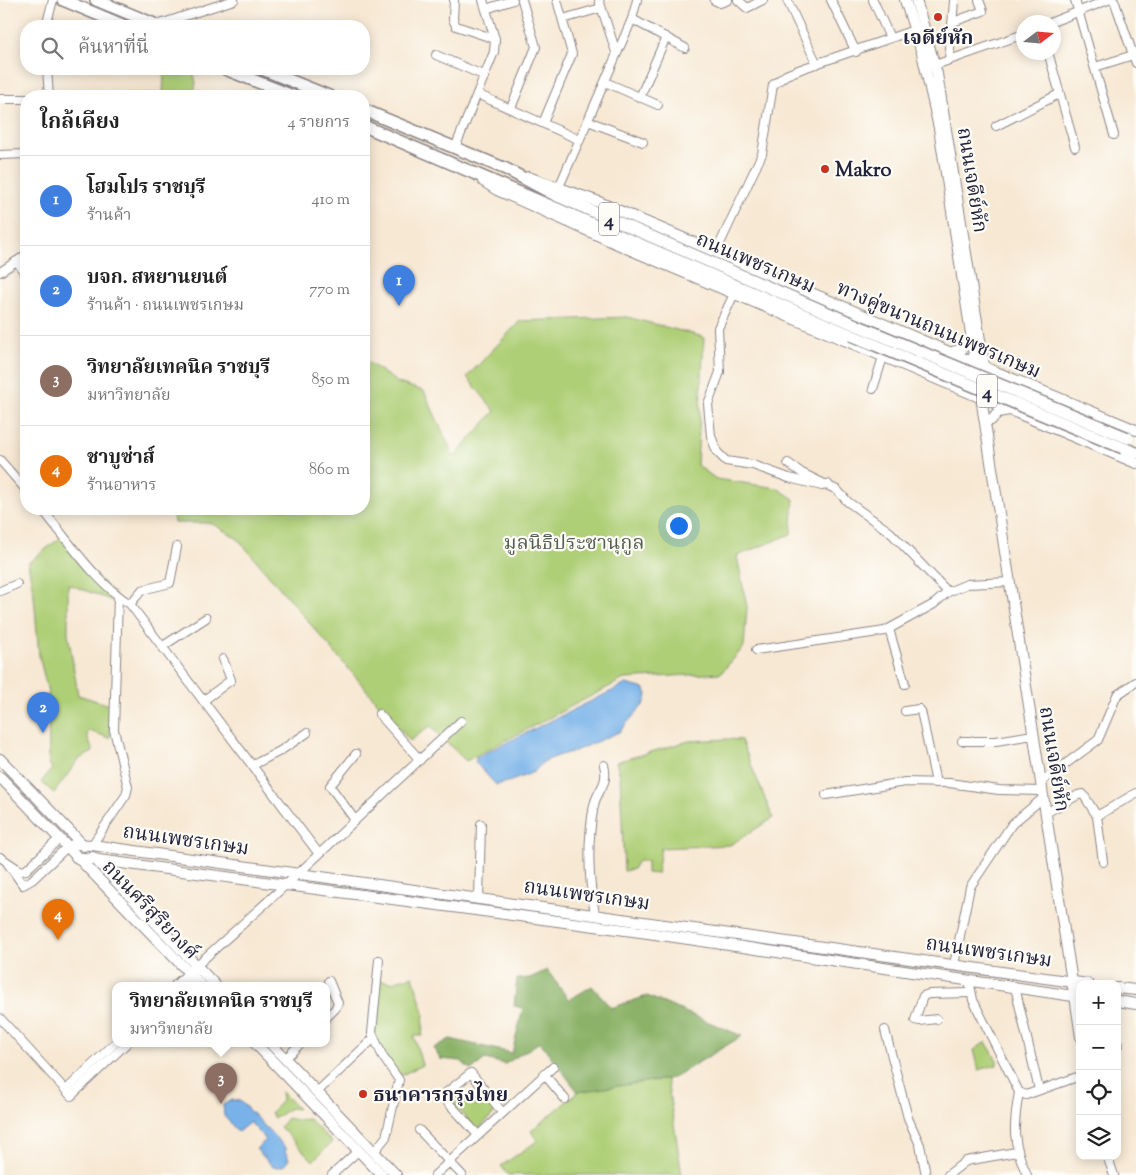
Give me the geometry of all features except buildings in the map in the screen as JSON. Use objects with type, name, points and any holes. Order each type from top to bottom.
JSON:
[{"type":"highway","points":[[63,0],[111,20]]},
{"type":"highway","points":[[96,0],[144,20]]},
{"type":"highway","points":[[240,75],[278,90]]},
{"type":"highway","points":[[277,75],[314,90]]},
{"type":"highway","name":"ถนนเพชรเกษม","points":[[370,113],[506,169],[555,195],[853,330]]},
{"type":"highway","name":"ถนนเพชรเกษม","points":[[370,128],[853,330],[1131,439],[1136,453]]},
{"type":"main road","name":"ถนนเจดีย์หัก","points":[[905,0],[924,60],[939,128],[972,337],[980,366],[1010,582],[1072,982],[1076,993]]},
{"type":"main road","name":"ถนนเจดีย์หัก","points":[[916,0],[935,65],[981,350],[980,366]]},
{"type":"main road","name":"4","points":[[454,163],[497,190],[734,294],[1136,463]]},
{"type":"main road","name":"ทางคู่ขนานถนนเพชรเกษม","points":[[506,169],[559,188],[716,252],[1012,379],[1131,439]]},
{"type":"main road","points":[[950,353],[962,349],[972,337]]},
{"type":"main road","points":[[981,350],[992,364],[1012,379]]},
{"type":"main road","points":[[953,386],[960,394],[977,405],[987,417],[998,412],[1010,410]]},
{"type":"main road","points":[[0,759],[87,845]]},
{"type":"main road","points":[[0,777],[67,847]]},
{"type":"main road","name":"ถนนเพชรเกษม","points":[[67,847],[72,844],[87,845],[299,873],[1076,982]]},
{"type":"main road","name":"ถนนศรีสุริยวงศ์","points":[[87,845],[94,859],[194,975]]},
{"type":"main road","name":"ถนนศรีสุริยวงศ์","points":[[67,847],[194,975],[209,982]]},
{"type":"main road","name":"ถนนเพชรเกษม","points":[[76,857],[639,932],[1076,996]]},
{"type":"main road","points":[[639,932],[640,920]]},
{"type":"main road","points":[[1121,988],[1136,990]]},
{"type":"main road","points":[[1121,1002],[1136,1004]]},
{"type":"main road","points":[[259,1047],[361,1147],[374,1152],[396,1175]]},
{"type":"main road","points":[[274,1047],[317,1092],[382,1175]]},
{"type":"street","points":[[48,20],[54,0]]},
{"type":"street","points":[[176,20],[234,0]]},
{"type":"street","points":[[454,0],[452,19],[456,26],[495,39]]},
{"type":"street","points":[[455,148],[494,52],[495,39],[483,0]]},
{"type":"street","points":[[486,9],[513,0]]},
{"type":"street","points":[[511,108],[536,47],[522,0]]},
{"type":"street","points":[[543,123],[572,54],[557,0]]},
{"type":"street","points":[[559,188],[616,52],[632,19],[637,0]]},
{"type":"street","points":[[714,0],[720,2],[728,0]]},
{"type":"street","points":[[738,0],[747,8],[762,0]]},
{"type":"street","points":[[787,0],[817,64]]},
{"type":"street","points":[[831,0],[856,52]]},
{"type":"street","points":[[873,0],[890,38]]},
{"type":"street","points":[[949,60],[953,0]]},
{"type":"street","points":[[953,22],[983,10],[979,0]]},
{"type":"street","points":[[1075,0],[1080,11],[1114,135]]},
{"type":"street","points":[[1061,18],[1108,0]]},
{"type":"street","points":[[1114,0],[1136,63]]},
{"type":"street","points":[[563,19],[600,4],[616,52]]},
{"type":"street","points":[[632,19],[685,48]]},
{"type":"street","points":[[716,252],[762,154],[773,86],[786,75],[856,52],[914,30]]},
{"type":"street","points":[[640,97],[666,37]]},
{"type":"street","points":[[935,65],[1016,37]]},
{"type":"street","points":[[436,55],[484,76]]},
{"type":"street","points":[[1095,68],[1133,55]]},
{"type":"street","points":[[1050,60],[1058,94],[1075,147]]},
{"type":"street","points":[[47,75],[48,90]]},
{"type":"street","points":[[604,82],[658,105]]},
{"type":"street","points":[[477,94],[580,140]]},
{"type":"street","points":[[996,126],[1058,94]]},
{"type":"street","points":[[0,99],[20,99]]},
{"type":"street","points":[[588,121],[643,142]]},
{"type":"street","points":[[0,155],[20,154]]},
{"type":"street","points":[[0,272],[20,259]]},
{"type":"street","points":[[17,261],[20,266]]},
{"type":"street","points":[[734,294],[718,328],[720,372],[708,404],[711,436],[717,452],[726,460],[753,465],[789,478],[822,486],[828,484]]},
{"type":"street","points":[[873,389],[883,357]]},
{"type":"street","points":[[0,460],[20,483]]},
{"type":"street","points":[[788,463],[802,473],[828,484],[848,502],[890,532],[948,592]]},
{"type":"street","points":[[47,515],[118,596],[130,604],[253,764],[319,854]]},
{"type":"street","points":[[130,604],[142,590],[170,583],[177,547]]},
{"type":"street","points":[[756,650],[889,629],[934,604],[948,592],[967,584],[1010,582]]},
{"type":"street","points":[[0,591],[17,584]]},
{"type":"street","points":[[87,845],[126,795],[128,787],[114,730],[118,596]]},
{"type":"street","points":[[163,646],[206,618]]},
{"type":"street","points":[[889,629],[906,684]]},
{"type":"street","points":[[203,701],[231,680],[223,659]]},
{"type":"street","points":[[954,965],[970,887],[1012,824],[1042,790],[1098,740],[1117,695],[1136,682]]},
{"type":"street","points":[[905,711],[919,709],[921,711],[936,783]]},
{"type":"street","points":[[379,714],[420,760]]},
{"type":"street","points":[[181,982],[194,975],[285,884],[461,721]]},
{"type":"street","points":[[253,764],[307,733]]},
{"type":"street","points":[[962,741],[996,741],[1034,735]]},
{"type":"street","points":[[356,754],[330,786],[356,820]]},
{"type":"street","points":[[595,914],[589,880],[588,860],[594,805],[606,778],[604,765]]},
{"type":"street","points":[[826,795],[905,782],[936,783],[999,790],[1042,790]]},
{"type":"street","points":[[1046,813],[1081,794],[1086,797],[1096,816],[1103,862]]},
{"type":"street","points":[[1096,816],[1136,794]]},
{"type":"street","points":[[479,899],[481,824]]},
{"type":"street","points":[[0,857],[17,870],[26,870],[59,839]]},
{"type":"street","points":[[8,864],[23,885],[32,880],[67,847]]},
{"type":"street","points":[[374,1152],[386,1137],[399,1080],[374,1038],[379,960]]},
{"type":"street","points":[[969,980],[971,993],[1019,1092],[1014,1121],[1016,1152],[1027,1175]]},
{"type":"street","points":[[330,983],[338,1003],[330,1014]]},
{"type":"street","points":[[1015,987],[1039,1090]]},
{"type":"street","points":[[936,1019],[914,1020],[923,996],[971,993]]},
{"type":"street","points":[[0,1018],[69,1093],[115,1047]]},
{"type":"street","points":[[885,1030],[908,1118],[920,1145],[926,1175]]},
{"type":"street","points":[[317,1092],[374,1038]]},
{"type":"street","points":[[285,1059],[297,1047]]},
{"type":"street","points":[[435,1175],[553,1067]]},
{"type":"street","points":[[478,1135],[442,1096],[471,1073],[502,1112]]},
{"type":"street","points":[[544,1074],[565,1099]]},
{"type":"street","points":[[1019,1092],[1026,1095],[1076,1077]]},
{"type":"street","points":[[419,1130],[462,1175]]},
{"type":"street","points":[[332,1175],[361,1147]]},
{"type":"street","points":[[948,1175],[966,1161],[1016,1152]]},
{"type":"street","points":[[1108,1160],[1114,1175]]},
{"type":"green space","points":[[164,75],[194,75],[196,83],[194,90],[163,90]]},
{"type":"green space","name":"มูลนิธิประชานุกูล","points":[[627,317],[704,337],[697,465],[716,479],[777,488],[794,499],[791,534],[737,556],[747,607],[744,647],[721,673],[624,679],[466,761],[430,726],[410,741],[238,539],[211,523],[174,523],[173,515],[370,515],[370,363],[398,383],[424,391],[454,457],[495,411],[467,377],[520,321]]},
{"type":"green space","points":[[60,538],[116,596],[116,602],[68,584],[68,633],[78,695],[110,705],[110,738],[89,731],[87,735],[93,752],[79,759],[54,793],[41,782],[52,769],[49,763],[48,692],[39,656],[34,596],[28,563]]},
{"type":"green space","points":[[741,740],[773,818],[730,845],[661,848],[657,874],[647,873],[647,861],[638,861],[633,869],[624,871],[620,775],[616,762],[689,741]]},
{"type":"green space","points":[[547,970],[569,1000],[592,986],[611,1008],[647,996],[742,1036],[673,1078],[578,1092],[540,1042],[505,1064],[485,1059],[471,1070],[461,1061],[440,1059],[434,1048],[450,1039],[512,1053],[523,1008],[514,1006],[517,979],[530,978]]},
{"type":"green space","points":[[413,976],[424,1013],[422,1036],[414,1036],[422,1065],[398,1077],[374,1038],[378,980],[392,982]]},
{"type":"green space","points":[[986,1042],[997,1060],[997,1065],[979,1070],[974,1050]]},
{"type":"green space","points":[[593,1057],[667,1079],[682,1175],[508,1175],[501,1166],[537,1141],[531,1131],[578,1092]]},
{"type":"green space","points":[[457,1086],[475,1106],[485,1097],[497,1110],[478,1130],[445,1096]]},
{"type":"green space","points":[[281,1091],[298,1109],[290,1108],[274,1119],[271,1112],[282,1101]]},
{"type":"green space","points":[[287,1118],[297,1120],[309,1119],[332,1142],[313,1161],[280,1127]]},
{"type":"water","points":[[626,684],[645,689],[647,695],[645,703],[619,732],[575,751],[543,762],[534,772],[496,785],[475,762],[477,757]]},
{"type":"water","points":[[231,1100],[240,1101],[287,1149],[285,1151],[289,1159],[284,1165],[273,1167],[256,1149],[266,1140],[250,1122],[238,1132],[224,1116],[223,1105]]},
{"type":"place","name":"เจดีย์หัก","points":[[938,17]]},
{"type":"place","name":"Makro","points":[[825,169]]},
{"type":"place","name":"โฮมโปร ราชบุรี","points":[[399,306]]},
{"type":"place","name":"บจก. สหยานยนต์","points":[[43,733]]},
{"type":"place","name":"ชาบูซ่าส์","points":[[58,940]]},
{"type":"place","name":"ธนาคารกรุงไทย","points":[[363,1094]]},
{"type":"place","name":"วิทยาลัยเทคนิค ราชบุรี","points":[[221,1104]]}]
